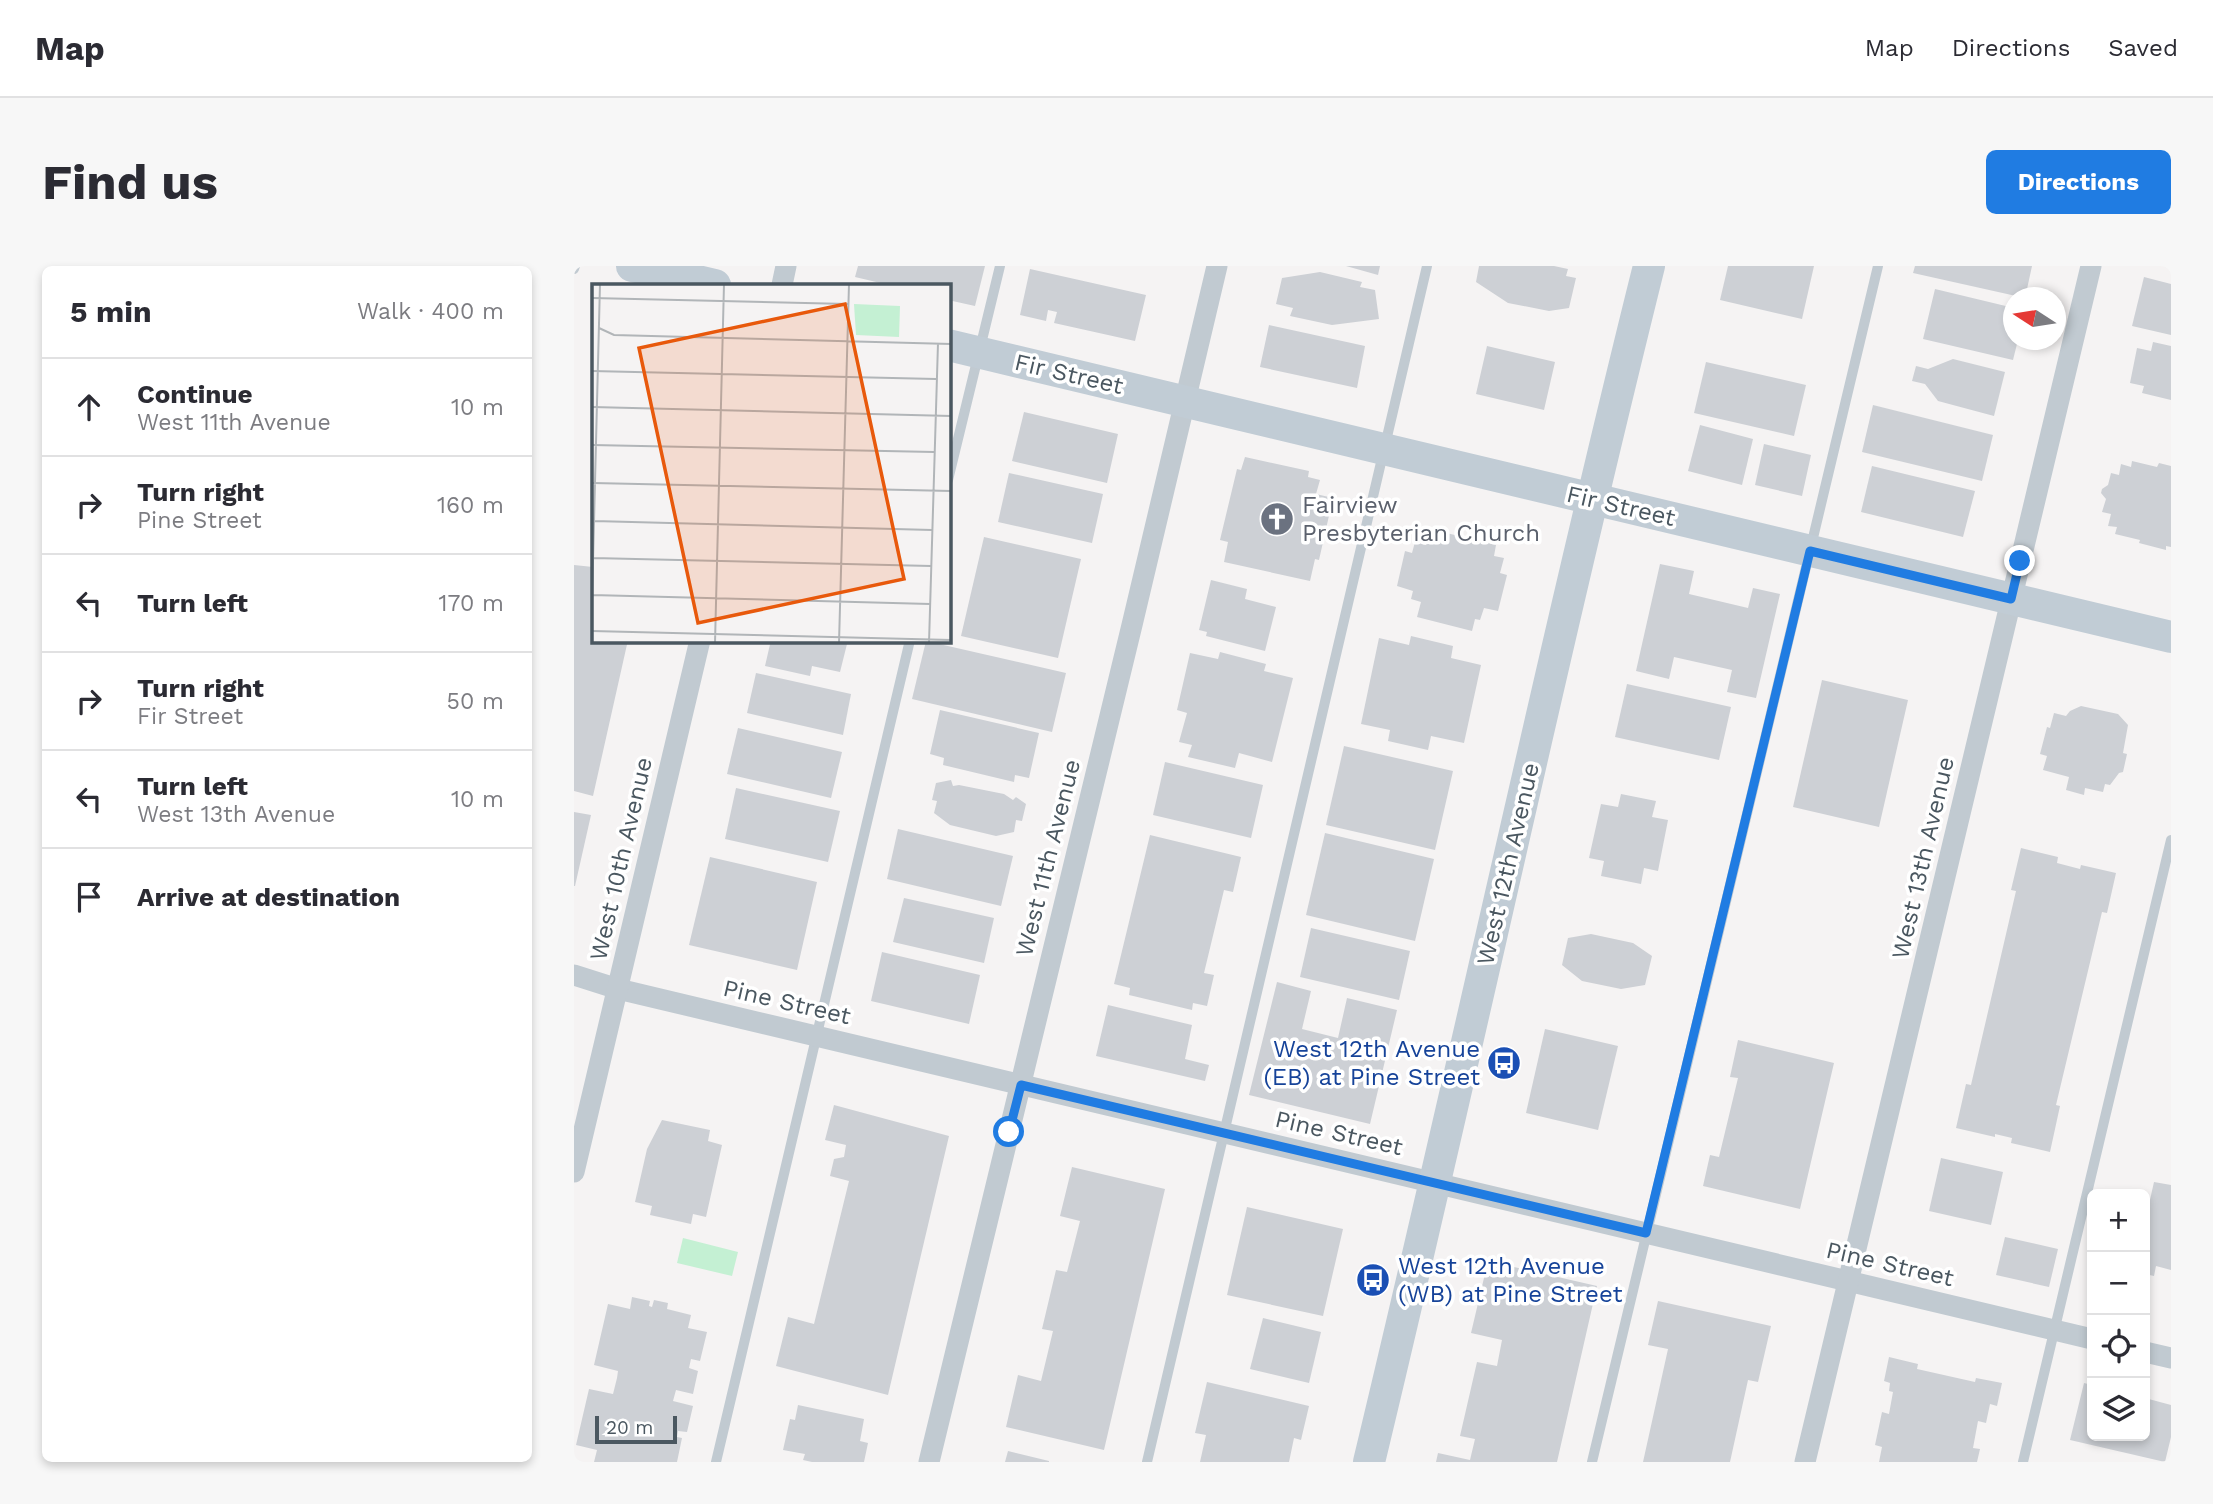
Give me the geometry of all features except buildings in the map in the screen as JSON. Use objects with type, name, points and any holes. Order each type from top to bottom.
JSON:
[{"type":"street","points":[[632,266],[711,284]]},
{"type":"street","points":[[782,284],[786,266]]},
{"type":"street","name":"West 11th Avenue","points":[[929,1462],[1217,266]]},
{"type":"street","name":"West 12th Avenue","points":[[1369,1462],[1436,1183],[1591,499],[1649,266]]},
{"type":"street","name":"West 13th Avenue","points":[[1805,1462],[2091,266]]},
{"type":"street","name":"Fir Street","points":[[950,346],[2171,637]]},
{"type":"street","name":"West 10th Avenue","points":[[574,1172],[700,642]]},
{"type":"street","name":"Pine Street","points":[[574,975],[618,989],[2087,1338]]},
{"type":"street","points":[[2150,1353],[2171,1358]]},
{"type":"lane","points":[[950,472],[1000,266]]},
{"type":"lane","points":[[1147,1462],[1427,266]]},
{"type":"lane","points":[[1592,1462],[1878,266]]},
{"type":"lane","points":[[716,1462],[911,642]]},
{"type":"lane","points":[[2023,1462],[2171,840]]},
{"type":"green space","points":[[683,1238],[738,1252],[732,1276],[677,1263]]},
{"type":"place","name":"Fairview Presbyterian Church","points":[[1277,519]]},
{"type":"place","name":"West 12th Avenue (EB) at Pine Street","points":[[1504,1063]]},
{"type":"place","name":"West 12th Avenue (WB) at Pine Street","points":[[1373,1280]]},
{"type":"route","points":[[1009,1132],[1021,1085],[1646,1233],[1810,551],[2011,599],[2020,561]]}]
